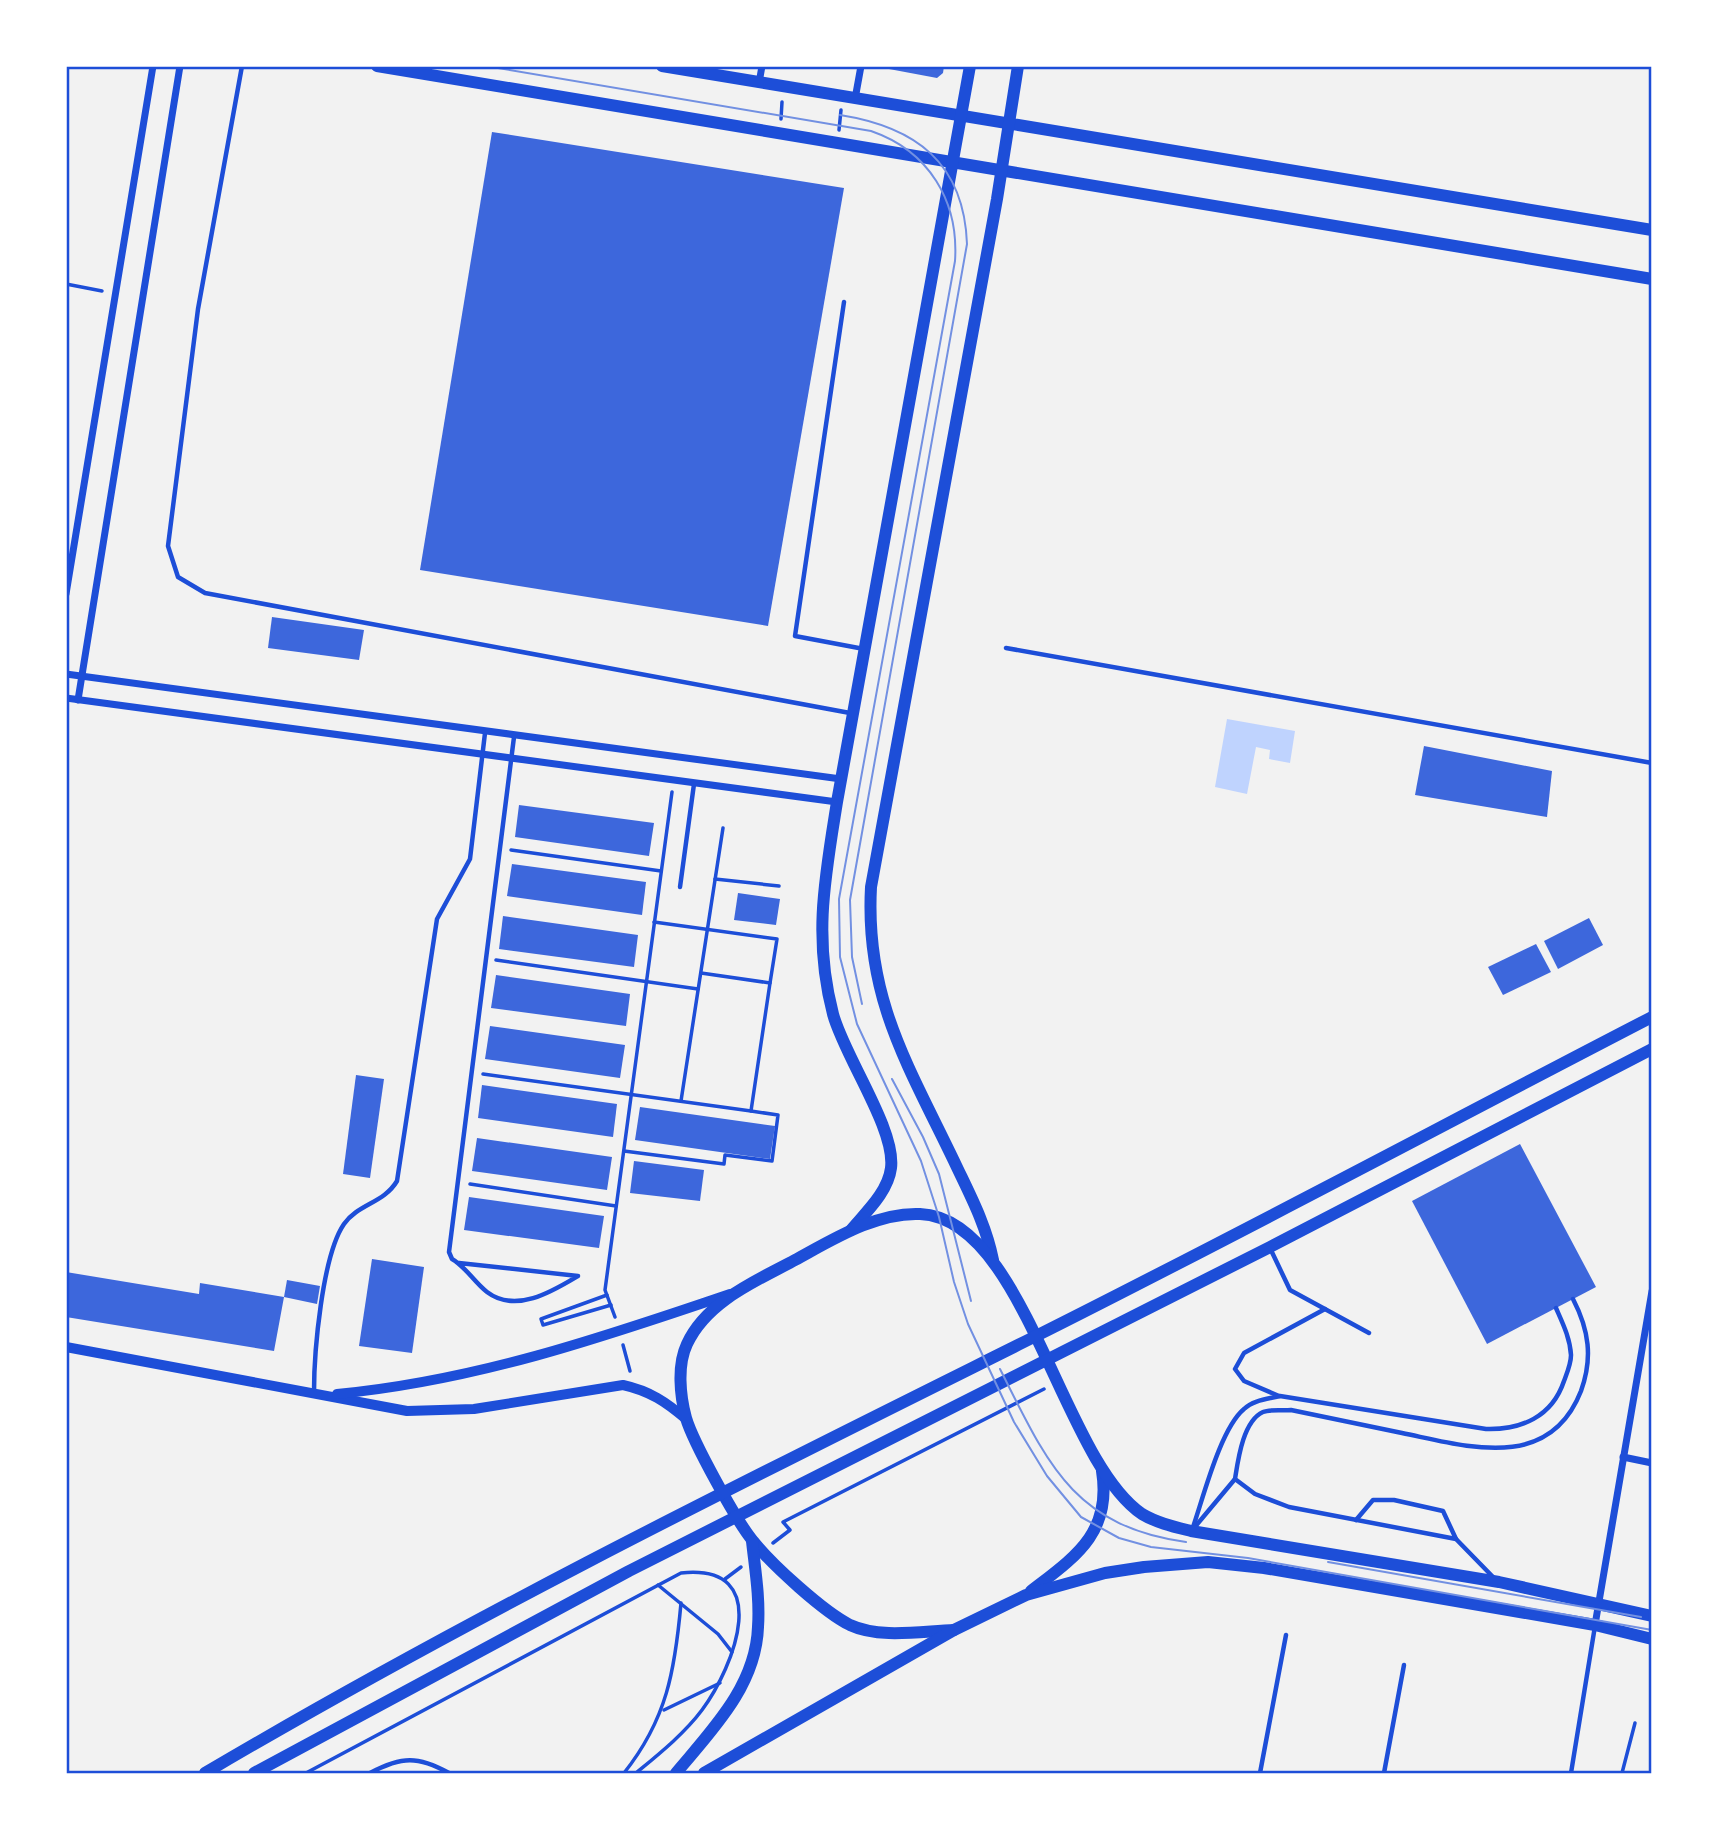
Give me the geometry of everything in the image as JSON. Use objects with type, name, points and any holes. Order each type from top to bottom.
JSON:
[{"type":"main road","points":[[377,66],[1651,279]]},
{"type":"main road","points":[[662,66],[1651,230]]},
{"type":"main road","points":[[851,1230],[877,1199],[888,1180],[891,1154],[886,1136],[833,1016],[824,973],[821,906],[841,779],[970,66]]},
{"type":"main road","points":[[994,1264],[981,1218],[893,1034],[879,993],[869,920],[871,887],[1018,66]]},
{"type":"main road","points":[[205,1773],[309,1712],[564,1572],[1036,1336],[1651,1017]]},
{"type":"main road","points":[[254,1773],[629,1571],[1270,1247],[1651,1049]]},
{"type":"main road","points":[[677,1773],[722,1718],[740,1690],[752,1660],[758,1628],[758,1554],[686,1419],[681,1365],[685,1347],[705,1317],[734,1293],[851,1230],[918,1213],[939,1217],[964,1231],[994,1264],[1036,1336],[1101,1467],[1142,1513],[1165,1524],[1191,1531],[1499,1582],[1651,1616]]},
{"type":"main road","points":[[1026,1595],[1069,1562],[1097,1528],[1104,1502],[1101,1467]]},
{"type":"main road","points":[[758,1554],[852,1626],[875,1631],[954,1630]]},
{"type":"main road","points":[[704,1773],[954,1630],[1026,1595],[1105,1573],[1144,1567],[1208,1562],[1264,1567],[1595,1625],[1651,1639]]},
{"type":"street","points":[[66,594],[153,66]]},
{"type":"street","points":[[78,700],[180,66]]},
{"type":"street","points":[[759,83],[762,66]]},
{"type":"street","points":[[849,98],[861,66]]},
{"type":"street","points":[[66,674],[514,737],[841,779]]},
{"type":"street","points":[[66,698],[837,802]]},
{"type":"street","points":[[1595,1625],[1650,1311],[1651,1291]]},
{"type":"street","points":[[327,1395],[443,1380],[621,1332],[734,1293]]},
{"type":"street","points":[[66,1347],[407,1411],[440,1412],[596,1388],[633,1387],[662,1399],[686,1419]]},
{"type":"street","points":[[1623,1457],[1651,1463]]},
{"type":"lane","points":[[242,66],[198,309],[168,546],[178,577],[205,593],[854,714]]},
{"type":"lane","points":[[844,302],[795,636],[865,649]]},
{"type":"lane","points":[[1006,648],[1651,762]]},
{"type":"lane","points":[[314,1392],[314,1357],[333,1246],[345,1223],[364,1207],[390,1194],[397,1181],[437,919],[470,859],[485,733]]},
{"type":"lane","points":[[459,1263],[578,1276],[546,1296],[507,1301],[488,1293],[452,1259],[449,1252],[514,737]]},
{"type":"lane","points":[[680,887],[694,784]]},
{"type":"lane","points":[[1270,1247],[1290,1290],[1369,1333]]},
{"type":"lane","points":[[1191,1531],[1235,1479],[1250,1423],[1263,1412],[1291,1410],[1486,1450],[1534,1441],[1555,1429],[1577,1399],[1586,1378],[1590,1354],[1583,1320],[1573,1299]]},
{"type":"lane","points":[[1325,1309],[1244,1353],[1235,1369],[1244,1381],[1280,1396],[1486,1429],[1506,1429],[1527,1424],[1551,1406],[1560,1392],[1571,1359],[1569,1337],[1556,1308]]},
{"type":"lane","points":[[1191,1531],[1230,1427],[1244,1409],[1258,1401],[1280,1396]]},
{"type":"lane","points":[[1235,1479],[1255,1494],[1289,1507],[1456,1539]]},
{"type":"lane","points":[[1356,1520],[1373,1500],[1394,1500],[1443,1511],[1456,1539],[1499,1582]]},
{"type":"lane","points":[[1571,1773],[1595,1625]]},
{"type":"lane","points":[[1260,1773],[1286,1635]]},
{"type":"lane","points":[[1384,1773],[1404,1665]]},
{"type":"lane","points":[[370,1773],[390,1763],[424,1760],[449,1773]]},
{"type":"path","points":[[838,143],[849,98]]},
{"type":"path","points":[[781,122],[783,99]]},
{"type":"path","points":[[66,285],[117,293]]},
{"type":"path","points":[[633,1387],[621,1332],[607,1295],[616,1206],[673,781]]},
{"type":"path","points":[[681,1101],[723,828]]},
{"type":"path","points":[[500,848],[661,871]]},
{"type":"path","points":[[715,879],[779,886]]},
{"type":"path","points":[[654,922],[777,939],[751,1111]]},
{"type":"path","points":[[486,959],[698,989]]},
{"type":"path","points":[[701,973],[770,983]]},
{"type":"path","points":[[471,1072],[778,1115],[772,1161],[725,1155],[723,1164],[624,1151]]},
{"type":"path","points":[[458,1182],[616,1206]]},
{"type":"path","points":[[607,1295],[541,1319],[543,1325],[611,1305]]},
{"type":"path","points":[[725,1580],[790,1530],[783,1522],[1059,1381]]},
{"type":"path","points":[[306,1773],[681,1573],[711,1573],[725,1580],[735,1590],[738,1603],[733,1653],[721,1683],[700,1712],[636,1773]]},
{"type":"path","points":[[658,1585],[718,1634],[733,1653]]},
{"type":"path","points":[[624,1773],[646,1745],[662,1711],[677,1647],[681,1603]]},
{"type":"path","points":[[662,1711],[721,1683]]},
{"type":"path","points":[[1622,1773],[1635,1723]]},
{"type":"water","points":[[1227,719],[1295,731],[1290,763],[1269,759],[1270,750],[1256,747],[1247,794],[1215,787]]},
{"type":"building","points":[[873,66],[944,66],[943,73],[937,78]]},
{"type":"building","points":[[492,132],[844,188],[768,626],[420,570]]},
{"type":"building","points":[[272,617],[364,630],[359,660],[268,648]]},
{"type":"building","points":[[1424,746],[1552,771],[1547,817],[1415,795]]},
{"type":"building","points":[[519,805],[654,823],[649,856],[515,837]]},
{"type":"building","points":[[512,864],[646,882],[642,915],[507,896]]},
{"type":"building","points":[[738,893],[780,899],[776,925],[734,920]]},
{"type":"building","points":[[503,916],[638,935],[634,967],[499,949]]},
{"type":"building","points":[[1589,918],[1603,945],[1558,969],[1544,941]]},
{"type":"building","points":[[1536,944],[1551,972],[1503,995],[1488,967]]},
{"type":"building","points":[[496,975],[630,994],[626,1026],[491,1008]]},
{"type":"building","points":[[490,1026],[625,1045],[620,1078],[485,1059]]},
{"type":"building","points":[[356,1075],[384,1079],[370,1178],[343,1174]]},
{"type":"building","points":[[482,1085],[617,1104],[613,1137],[478,1118]]},
{"type":"building","points":[[640,1107],[775,1126],[770,1159],[635,1140]]},
{"type":"building","points":[[477,1138],[612,1157],[607,1190],[472,1171]]},
{"type":"building","points":[[1520,1144],[1596,1287],[1487,1344],[1412,1201]]},
{"type":"building","points":[[634,1161],[704,1170],[700,1201],[630,1193]]},
{"type":"building","points":[[469,1197],[604,1216],[599,1248],[464,1230]]},
{"type":"building","points":[[372,1259],[424,1267],[412,1353],[359,1346]]},
{"type":"building","points":[[66,1272],[199,1294],[200,1283],[284,1297],[274,1351],[66,1317]]},
{"type":"building","points":[[287,1280],[320,1286],[317,1304],[284,1297]]},
{"type":"tram line","points":[[486,66],[871,131],[909,151],[924,165],[945,199],[952,218],[955,261],[839,899],[840,957],[857,1024],[921,1161],[968,1324],[1014,1422],[1047,1476],[1081,1517],[1119,1538],[1151,1547],[1248,1558],[1652,1630]]},
{"type":"tram line","points":[[840,115],[891,129],[913,140],[931,154],[946,171],[957,191],[964,216],[967,244],[850,900],[852,957],[862,1004]]},
{"type":"tram line","points":[[892,1079],[939,1174],[971,1301]]},
{"type":"tram line","points":[[1000,1369],[1049,1460],[1089,1505],[1115,1521],[1147,1534],[1186,1542]]},
{"type":"tram line","points":[[1328,1562],[1641,1617]]}]
